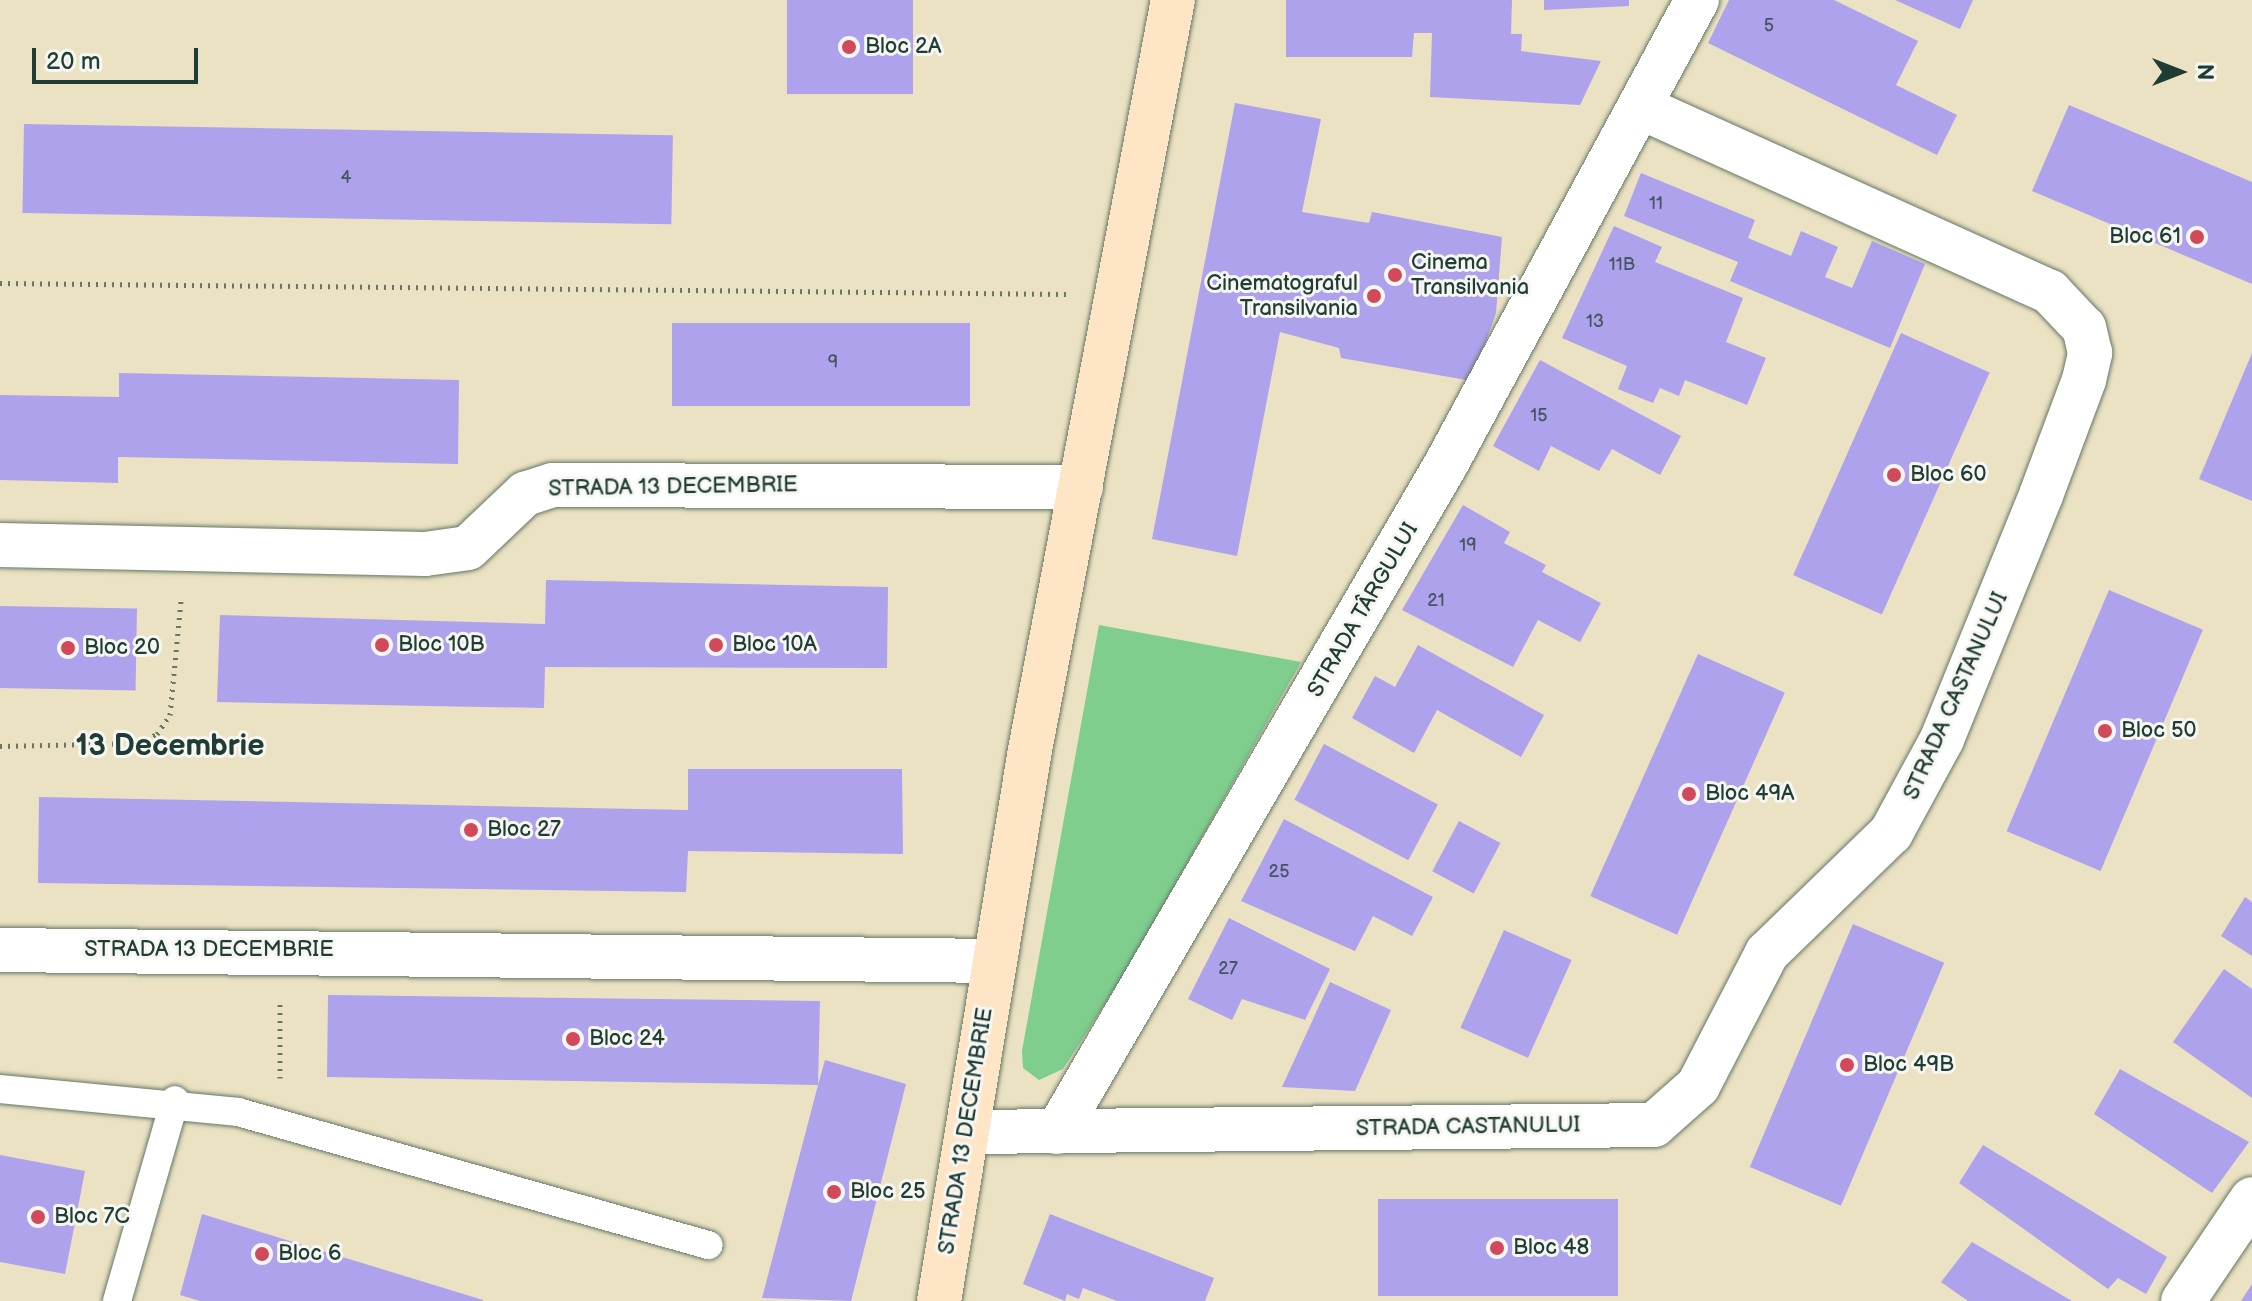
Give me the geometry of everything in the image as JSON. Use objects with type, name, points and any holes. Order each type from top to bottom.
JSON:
[{"type":"street","name":"STRADA 13 DECEMBRIE","points":[[939,1301],[993,961],[1173,0]]},
{"type":"street","name":"STRADA TÂRGULUI","points":[[1057,1132],[1254,802],[1642,108],[1697,0]]},
{"type":"street","name":"STRADA CASTANULUI","points":[[1057,1132],[1654,1125],[1698,1086],[1767,953],[1860,870],[1917,790],[2084,380],[2090,353],[2084,328],[2050,292],[1642,108]]},
{"type":"street","name":"STRADA 13 DECEMBRIE","points":[[0,545],[458,552],[485,536],[525,494],[553,485],[1081,487]]},
{"type":"street","name":"STRADA 13 DECEMBRIE","points":[[0,950],[281,950],[993,961]]},
{"type":"street","points":[[968,1132],[1057,1132]]},
{"type":"street","points":[[2183,1301],[2252,1199]]},
{"type":"lane","points":[[0,1089],[175,1100],[279,1123],[709,1245]]},
{"type":"lane","points":[[117,1301],[175,1100]]},
{"type":"path","points":[[0,283],[1118,295]]},
{"type":"path","points":[[0,746],[139,743],[165,725],[185,548]]},
{"type":"path","points":[[279,1123],[281,950]]},
{"type":"green space","points":[[1099,625],[1301,662],[1128,968],[1063,1069],[1039,1080],[1023,1068],[1022,1051]]},
{"type":"building","name":"Bloc 2A","points":[[787,0],[913,0],[913,94],[787,94]]},
{"type":"building","points":[[1286,0],[1512,0],[1511,34],[1522,34],[1521,51],[1601,61],[1580,105],[1430,97],[1432,33],[1414,33],[1412,57],[1286,57]]},
{"type":"building","points":[[1544,0],[1629,0],[1629,6],[1544,10]]},
{"type":"building","points":[[1729,0],[1834,0],[1918,41],[1896,85],[1957,115],[1937,155],[1708,43]]},
{"type":"building","points":[[1895,0],[1973,0],[1960,29]]},
{"type":"building","points":[[1235,103],[1321,119],[1302,212],[1369,223],[1372,212],[1502,237],[1496,313],[1472,381],[1341,358],[1339,348],[1280,332],[1237,556],[1152,539]]},
{"type":"building","name":"Bloc 61","points":[[2069,105],[2252,182],[2252,284],[2032,191]]},
{"type":"building","points":[[24,124],[673,135],[671,224],[22,213]]},
{"type":"building","points":[[1641,173],[1755,220],[1748,238],[1791,256],[1801,231],[1838,247],[1825,277],[1852,288],[1872,241],[1925,264],[1890,348],[1730,281],[1738,262],[1624,216]]},
{"type":"building","points":[[1614,226],[1662,247],[1655,262],[1743,298],[1726,342],[1766,358],[1747,405],[1685,380],[1679,396],[1660,388],[1653,403],[1618,389],[1627,366],[1562,338]]},
{"type":"building","points":[[672,323],[970,323],[970,406],[672,406]]},
{"type":"building","name":"Bloc 60","points":[[1901,333],[1990,372],[1882,615],[1793,575]]},
{"type":"building","points":[[2252,353],[2252,501],[2199,479]]},
{"type":"building","points":[[1540,360],[1681,436],[1660,475],[1612,449],[1599,471],[1551,446],[1539,471],[1493,446]]},
{"type":"building","points":[[119,373],[459,380],[458,464],[118,457],[118,483],[0,480],[0,395],[119,397]]},
{"type":"building","points":[[1463,505],[1510,532],[1504,543],[1546,565],[1542,572],[1601,603],[1580,642],[1538,620],[1513,667],[1402,610]]},
{"type":"building","points":[[546,580],[888,587],[887,668],[545,667],[544,708],[217,702],[220,615],[545,624]]},
{"type":"building","name":"Bloc 50","points":[[2109,590],[2203,630],[2101,871],[2007,831]]},
{"type":"building","name":"Bloc 20","points":[[0,606],[137,608],[136,690],[0,688]]},
{"type":"building","points":[[1418,645],[1544,715],[1521,757],[1437,710],[1414,753],[1352,718],[1375,676],[1395,687]]},
{"type":"building","name":"Bloc 49A","points":[[1698,654],[1785,693],[1677,935],[1590,896]]},
{"type":"building","points":[[1324,744],[1438,805],[1408,860],[1294,800]]},
{"type":"building","name":"Bloc 27","points":[[688,769],[902,769],[903,854],[688,851],[686,892],[38,883],[39,797],[688,810]]},
{"type":"building","points":[[1284,819],[1433,897],[1412,936],[1373,916],[1355,951],[1241,901]]},
{"type":"building","points":[[1459,821],[1500,843],[1474,893],[1432,871]]},
{"type":"building","points":[[2245,897],[2252,902],[2252,956],[2221,936]]},
{"type":"building","points":[[1229,918],[1330,969],[1305,1020],[1242,999],[1232,1020],[1188,999]]},
{"type":"building","name":"Bloc 49B","points":[[1853,924],[1944,963],[1841,1206],[1750,1167]]},
{"type":"building","points":[[1504,930],[1572,960],[1528,1058],[1460,1028]]},
{"type":"building","points":[[2224,969],[2252,989],[2252,1098],[2173,1042]]},
{"type":"building","points":[[1330,982],[1391,1010],[1355,1091],[1282,1087]]},
{"type":"building","name":"Bloc 24","points":[[328,995],[820,1001],[818,1085],[327,1077]]},
{"type":"building","name":"Bloc 25","points":[[825,1060],[906,1084],[851,1301],[762,1298]]},
{"type":"building","points":[[2120,1069],[2249,1142],[2212,1193],[2094,1114]]},
{"type":"building","points":[[1983,1145],[2167,1257],[2146,1294],[2118,1278],[2108,1289],[1959,1183]]},
{"type":"building","name":"Bloc 7C","points":[[0,1155],[85,1171],[65,1274],[0,1262]]},
{"type":"building","name":"Bloc 48","points":[[1378,1199],[1618,1199],[1618,1296],[1378,1296]]},
{"type":"building","name":"Bloc 6","points":[[202,1214],[483,1301],[200,1301],[180,1295]]},
{"type":"building","points":[[1050,1214],[1214,1278],[1205,1301],[1117,1301],[1083,1288],[1079,1299],[1067,1294],[1065,1301],[1023,1284]]},
{"type":"building","points":[[1972,1242],[2072,1301],[1968,1301],[1941,1282]]},
{"type":"building","points":[[2252,1284],[2252,1301],[2241,1301]]},
{"type":"place","name":"Bloc 2A","points":[[849,47]]},
{"type":"place","name":"Bloc 61","points":[[2197,237]]},
{"type":"place","name":"Cinema Transilvania","points":[[1395,275]]},
{"type":"place","name":"Cinematograful Transilvania","points":[[1374,296]]},
{"type":"place","name":"Bloc 60","points":[[1894,475]]},
{"type":"place","name":"Bloc 10B","points":[[382,645]]},
{"type":"place","name":"Bloc 10A","points":[[716,645]]},
{"type":"place","name":"Bloc 20","points":[[68,648]]},
{"type":"place","name":"Bloc 50","points":[[2105,731]]},
{"type":"place","name":"Bloc 49A","points":[[1689,794]]},
{"type":"place","name":"Bloc 27","points":[[471,830]]},
{"type":"place","name":"Bloc 24","points":[[573,1039]]},
{"type":"place","name":"Bloc 49B","points":[[1847,1065]]},
{"type":"place","name":"Bloc 25","points":[[834,1192]]},
{"type":"place","name":"Bloc 7C","points":[[38,1217]]},
{"type":"place","name":"Bloc 48","points":[[1497,1248]]},
{"type":"place","name":"Bloc 6","points":[[262,1254]]},
{"type":"district","name":"13 Decembrie","points":[[170,746]]}]
